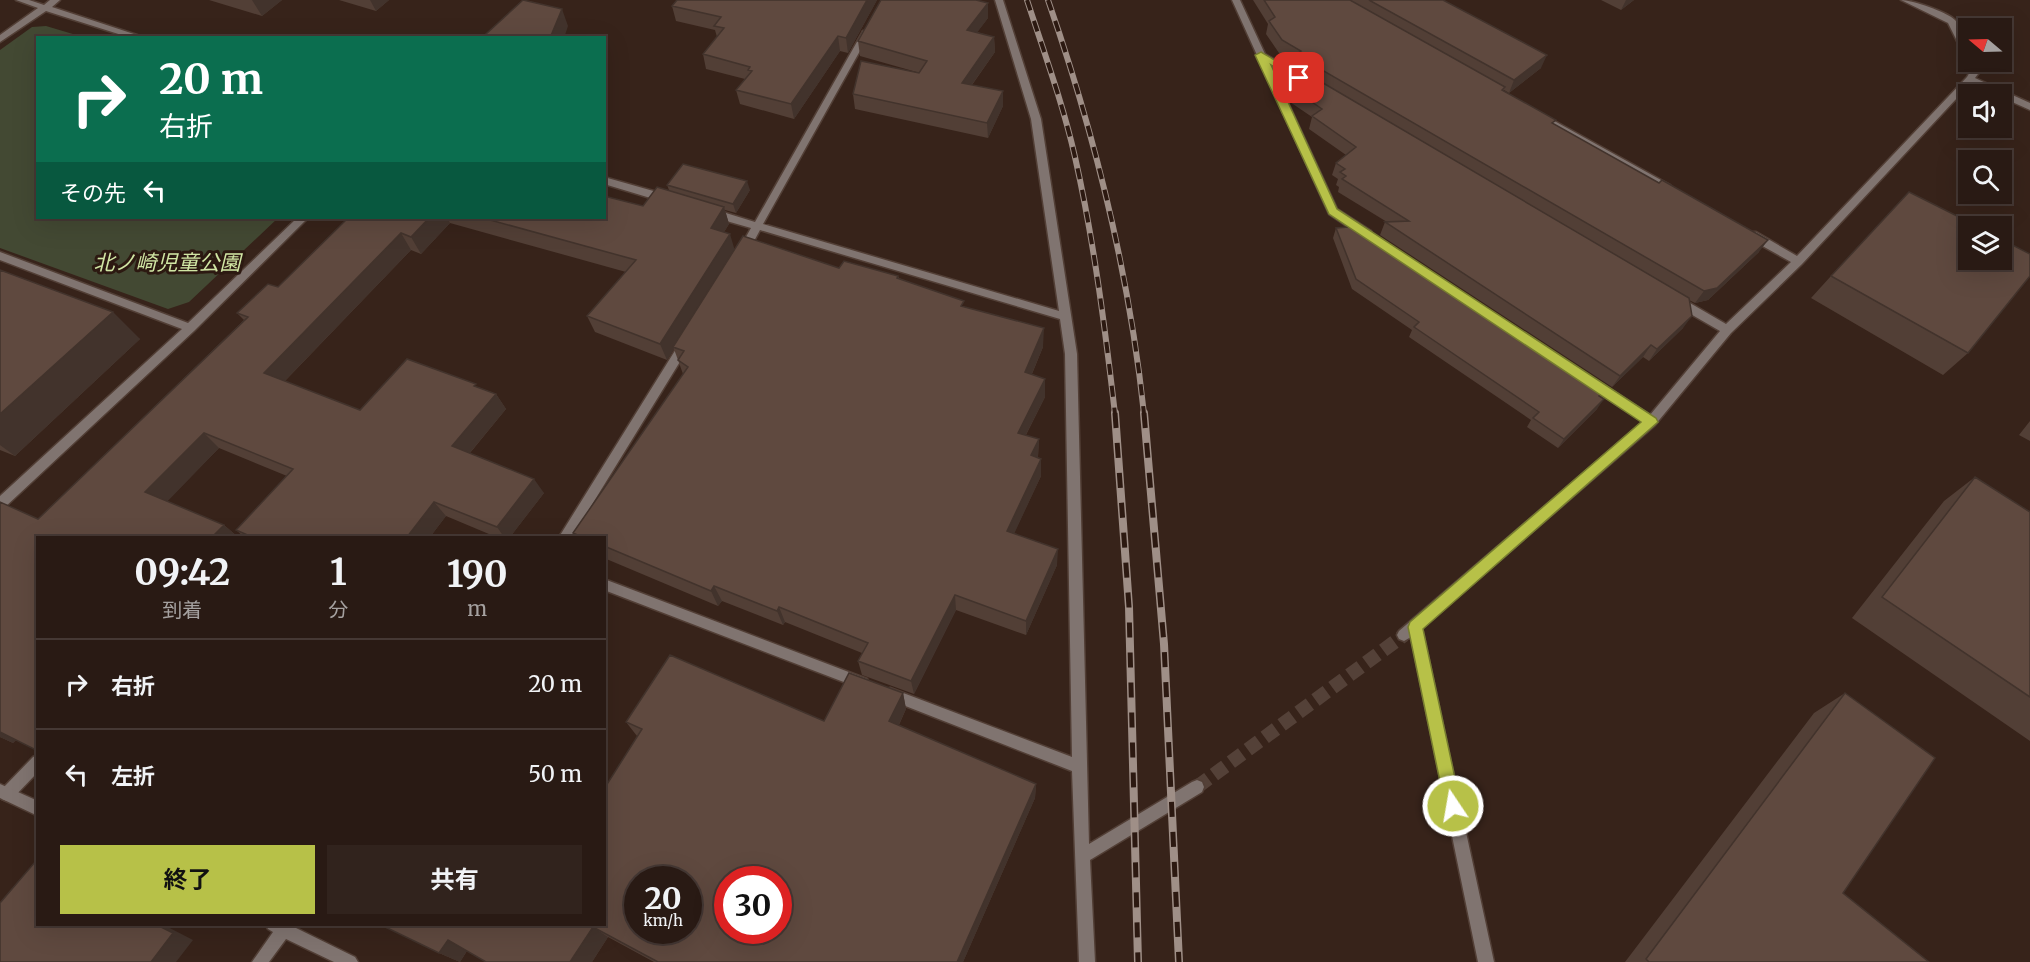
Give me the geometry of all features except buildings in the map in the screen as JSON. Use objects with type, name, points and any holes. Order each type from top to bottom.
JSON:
[{"type":"street","points":[[20,0],[135,36]]},
{"type":"street","points":[[0,39],[56,0]]},
{"type":"street","points":[[999,0],[1036,119],[1071,354],[1079,767],[1086,962]]},
{"type":"street","points":[[1236,0],[1333,211],[1377,241]]},
{"type":"street","points":[[1905,0],[1951,21],[1958,34]]},
{"type":"street","points":[[733,267],[758,227],[873,21]]},
{"type":"street","points":[[1261,55],[1322,91]]},
{"type":"street","points":[[1486,962],[1410,631],[1651,422],[1727,330],[1798,261],[1975,72]]},
{"type":"street","points":[[1970,79],[2030,107]]},
{"type":"street","points":[[1529,110],[1674,192]]},
{"type":"street","points":[[606,181],[681,203]]},
{"type":"street","points":[[703,210],[1066,316]]},
{"type":"street","points":[[0,504],[190,328],[302,219]]},
{"type":"street","points":[[1746,232],[1798,261]]},
{"type":"street","points":[[0,256],[190,328]]},
{"type":"street","points":[[1666,294],[1727,330]]},
{"type":"street","points":[[566,536],[690,337]]},
{"type":"street","points":[[1583,377],[1651,422]]},
{"type":"street","points":[[606,585],[1079,767]]},
{"type":"street","points":[[36,764],[3,793],[36,808]]},
{"type":"street","points":[[1083,856],[1197,787]]},
{"type":"street","points":[[260,962],[282,926],[350,962]]},
{"type":"green space","name":"北ノ崎児童公園","points":[[46,26],[80,36],[36,36],[36,219],[277,219],[189,302],[168,309],[0,248],[0,50],[32,27]]},
{"type":"tunnel","points":[[1197,787],[1404,635]]},
{"type":"railway","points":[[1027,0],[1065,117],[1082,189],[1098,285],[1115,414]]},
{"type":"railway","points":[[1048,0],[1081,102],[1108,204],[1129,308],[1144,414]]},
{"type":"railway","points":[[1115,413],[1129,607],[1138,962]]},
{"type":"railway","points":[[1144,413],[1164,644],[1179,962]]},
{"type":"route","points":[[1299,78],[1261,55],[1333,211],[1651,422],[1415,627],[1453,806]]}]
